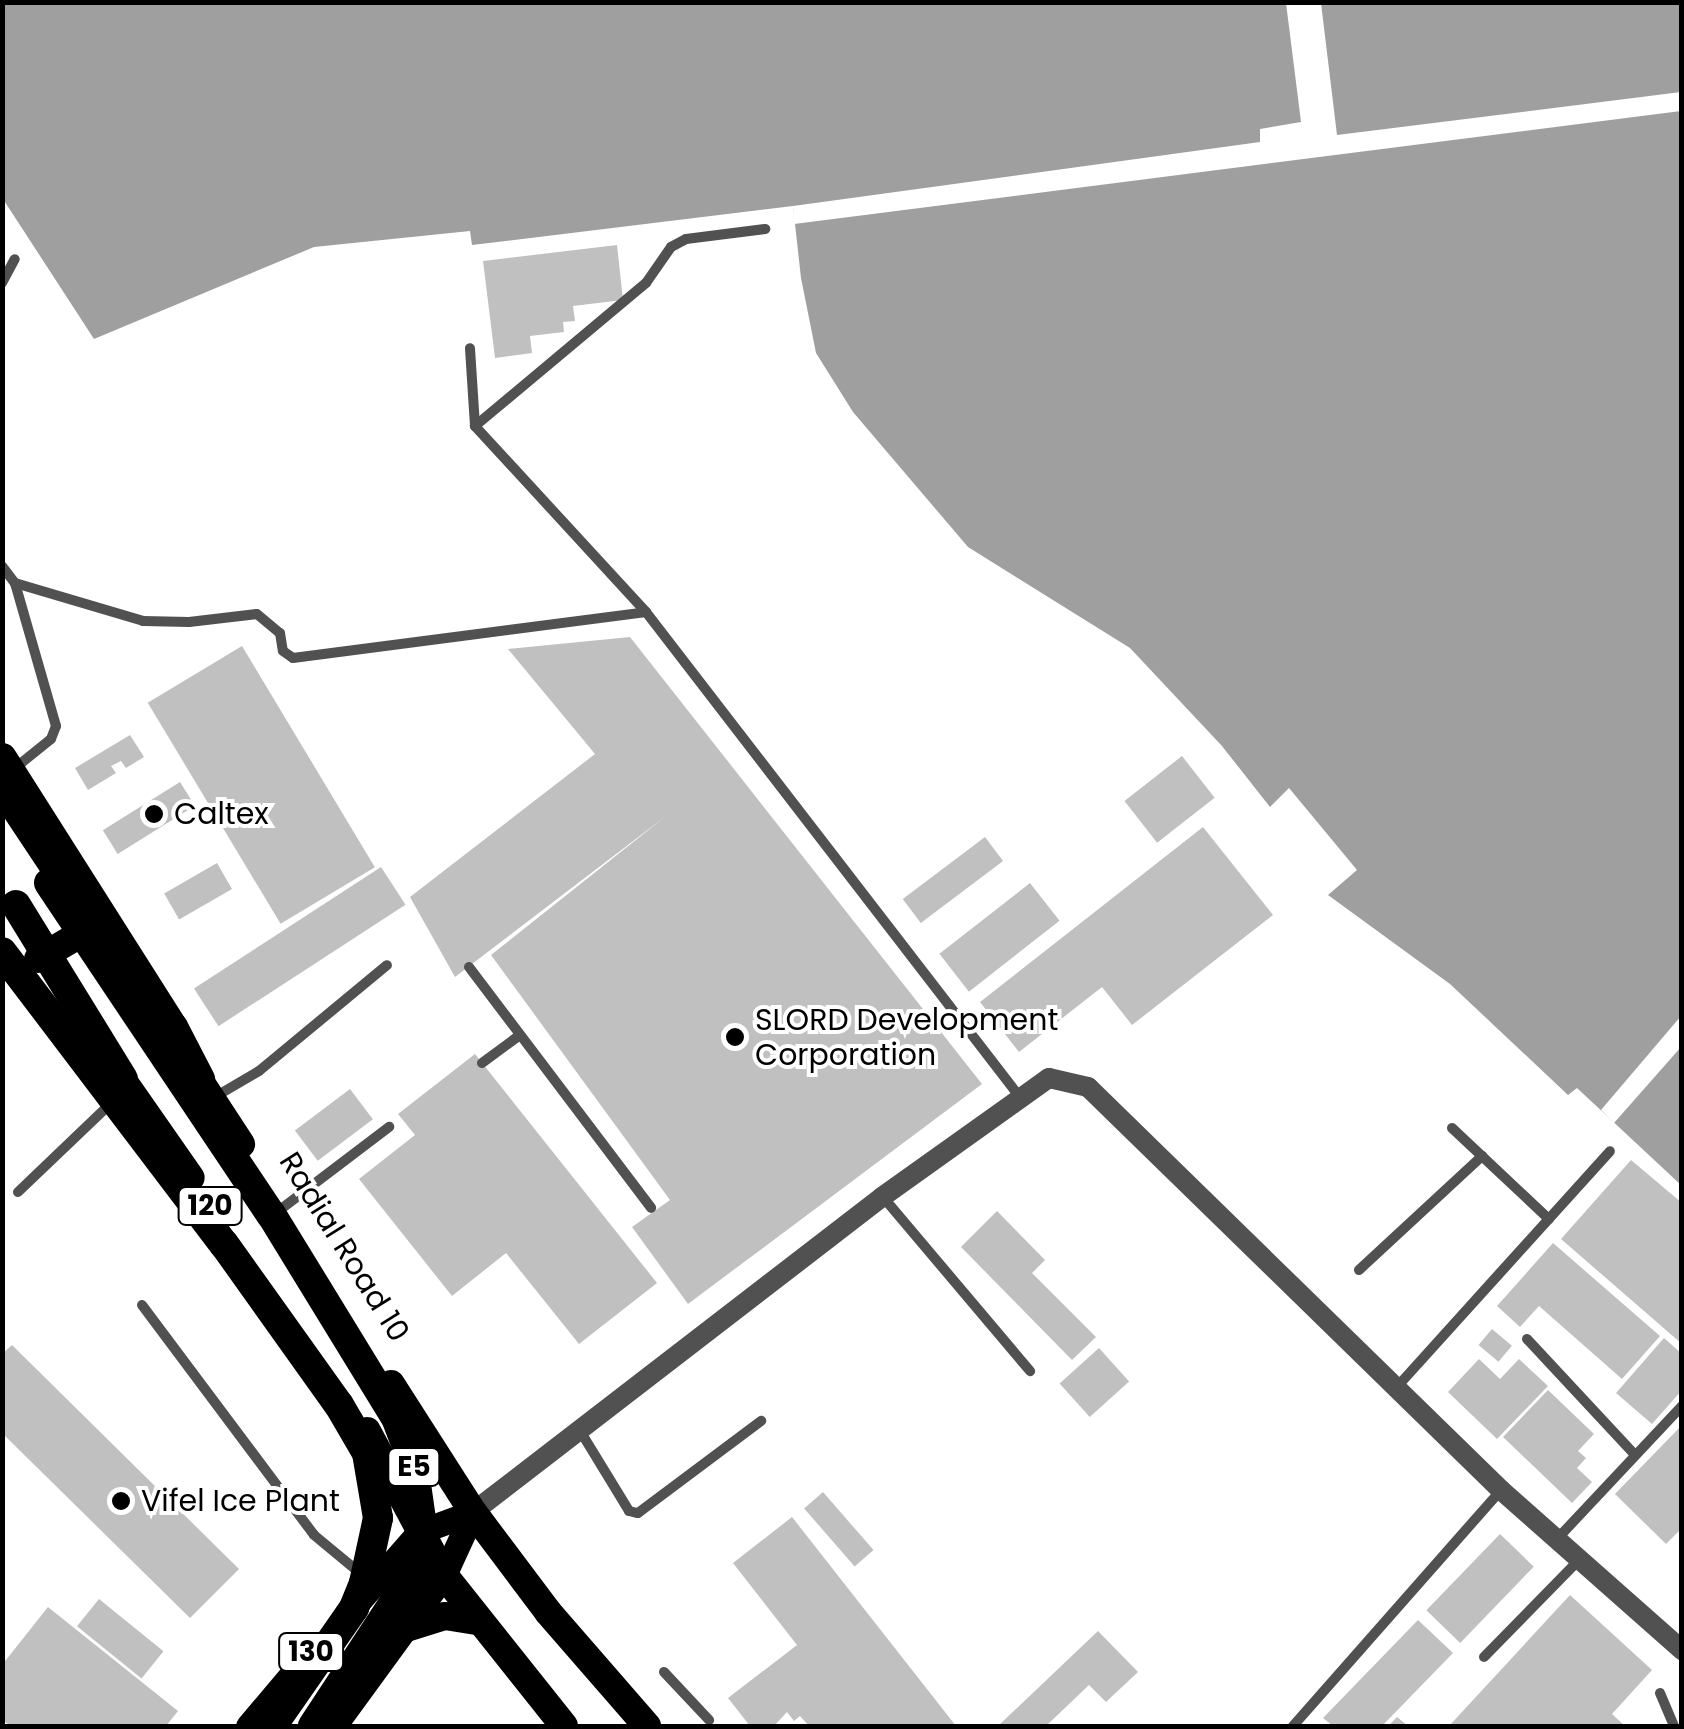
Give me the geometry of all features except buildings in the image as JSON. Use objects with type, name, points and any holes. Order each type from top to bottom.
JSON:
[{"type":"highway","points":[[2,758],[173,1027],[276,1212]]},
{"type":"highway","name":"Radial Road 10","points":[[2,789],[212,1099],[276,1212],[472,1512],[548,1612],[647,1726]]},
{"type":"highway","points":[[49,882],[276,1212]]},
{"type":"highway","points":[[9,904],[224,1244]]},
{"type":"highway","name":"120","points":[[9,904],[38,959],[379,1454],[444,1575],[564,1726]]},
{"type":"highway","points":[[38,959],[94,926]]},
{"type":"highway","points":[[2,952],[224,1244]]},
{"type":"highway","name":"E5","points":[[276,1212],[397,1420],[413,1464],[422,1513],[422,1550],[413,1578],[313,1726]]},
{"type":"highway","name":"E5","points":[[224,1244],[356,1430],[367,1453],[378,1502],[370,1560],[354,1608],[272,1726]]},
{"type":"highway","points":[[376,1582],[386,1538],[386,1496],[379,1454]]},
{"type":"highway","points":[[406,1628],[445,1616],[478,1621]]},
{"type":"main road","name":"130","points":[[248,1726],[263,1702],[419,1532],[472,1512]]},
{"type":"main road","name":"130","points":[[334,1726],[444,1575],[472,1512]]},
{"type":"street","points":[[2,943],[38,959]]},
{"type":"street","points":[[472,1512],[882,1197],[1048,1078],[1088,1087],[1502,1490],[1682,1650]]},
{"type":"lane","points":[[476,426],[646,283],[671,247],[686,239],[765,229]]},
{"type":"lane","points":[[2,282],[15,259]]},
{"type":"lane","points":[[470,348],[476,426],[646,612],[1019,1096]]},
{"type":"lane","points":[[2,566],[15,583],[56,726],[50,739],[2,778]]},
{"type":"lane","points":[[15,583],[153,622],[257,614],[280,632],[283,650],[293,658],[646,612]]},
{"type":"lane","points":[[212,1099],[259,1072],[387,964]]},
{"type":"lane","points":[[469,967],[651,1208]]},
{"type":"lane","points":[[482,1062],[520,1035]]},
{"type":"lane","points":[[18,1192],[128,1088]]},
{"type":"lane","points":[[276,1212],[389,1127]]},
{"type":"lane","points":[[1452,1128],[1549,1219]]},
{"type":"lane","points":[[1396,1388],[1610,1151]]},
{"type":"lane","points":[[1359,1270],[1482,1156]]},
{"type":"lane","points":[[882,1197],[1030,1371]]},
{"type":"lane","points":[[142,1305],[314,1535],[376,1582]]},
{"type":"lane","points":[[1527,1339],[1635,1455]]},
{"type":"lane","points":[[1557,1539],[1682,1406]]},
{"type":"lane","points":[[579,1428],[628,1511],[638,1513],[761,1421]]},
{"type":"lane","points":[[1293,1726],[1502,1490]]},
{"type":"lane","points":[[1484,1657],[1580,1560]]},
{"type":"lane","points":[[664,1672],[709,1720]]},
{"type":"lane","points":[[1660,1693],[1674,1726]]},
{"type":"shaded area","points":[[2,3],[1681,3],[1681,1185],[1577,1088],[1568,1095],[1450,984],[1328,895],[1357,870],[1289,788],[1270,807],[1222,746],[1130,648],[968,547],[853,412],[816,353],[801,278],[793,206],[472,245],[470,231],[314,247],[94,339],[3,199]]},
{"type":"pier","points":[[1286,3],[1321,3],[1337,135],[1681,92],[1681,111],[794,224],[793,206],[1260,142],[1260,129],[1301,122]]},
{"type":"pier","points":[[1681,1016],[1681,1047],[1614,1123],[1601,1110]]},
{"type":"place","name":"Caltex","points":[[154,814]]},
{"type":"place","name":"SLORD Development Corporation","points":[[735,1037]]},
{"type":"place","name":"Vifel Ice Plant","points":[[121,1501]]}]
